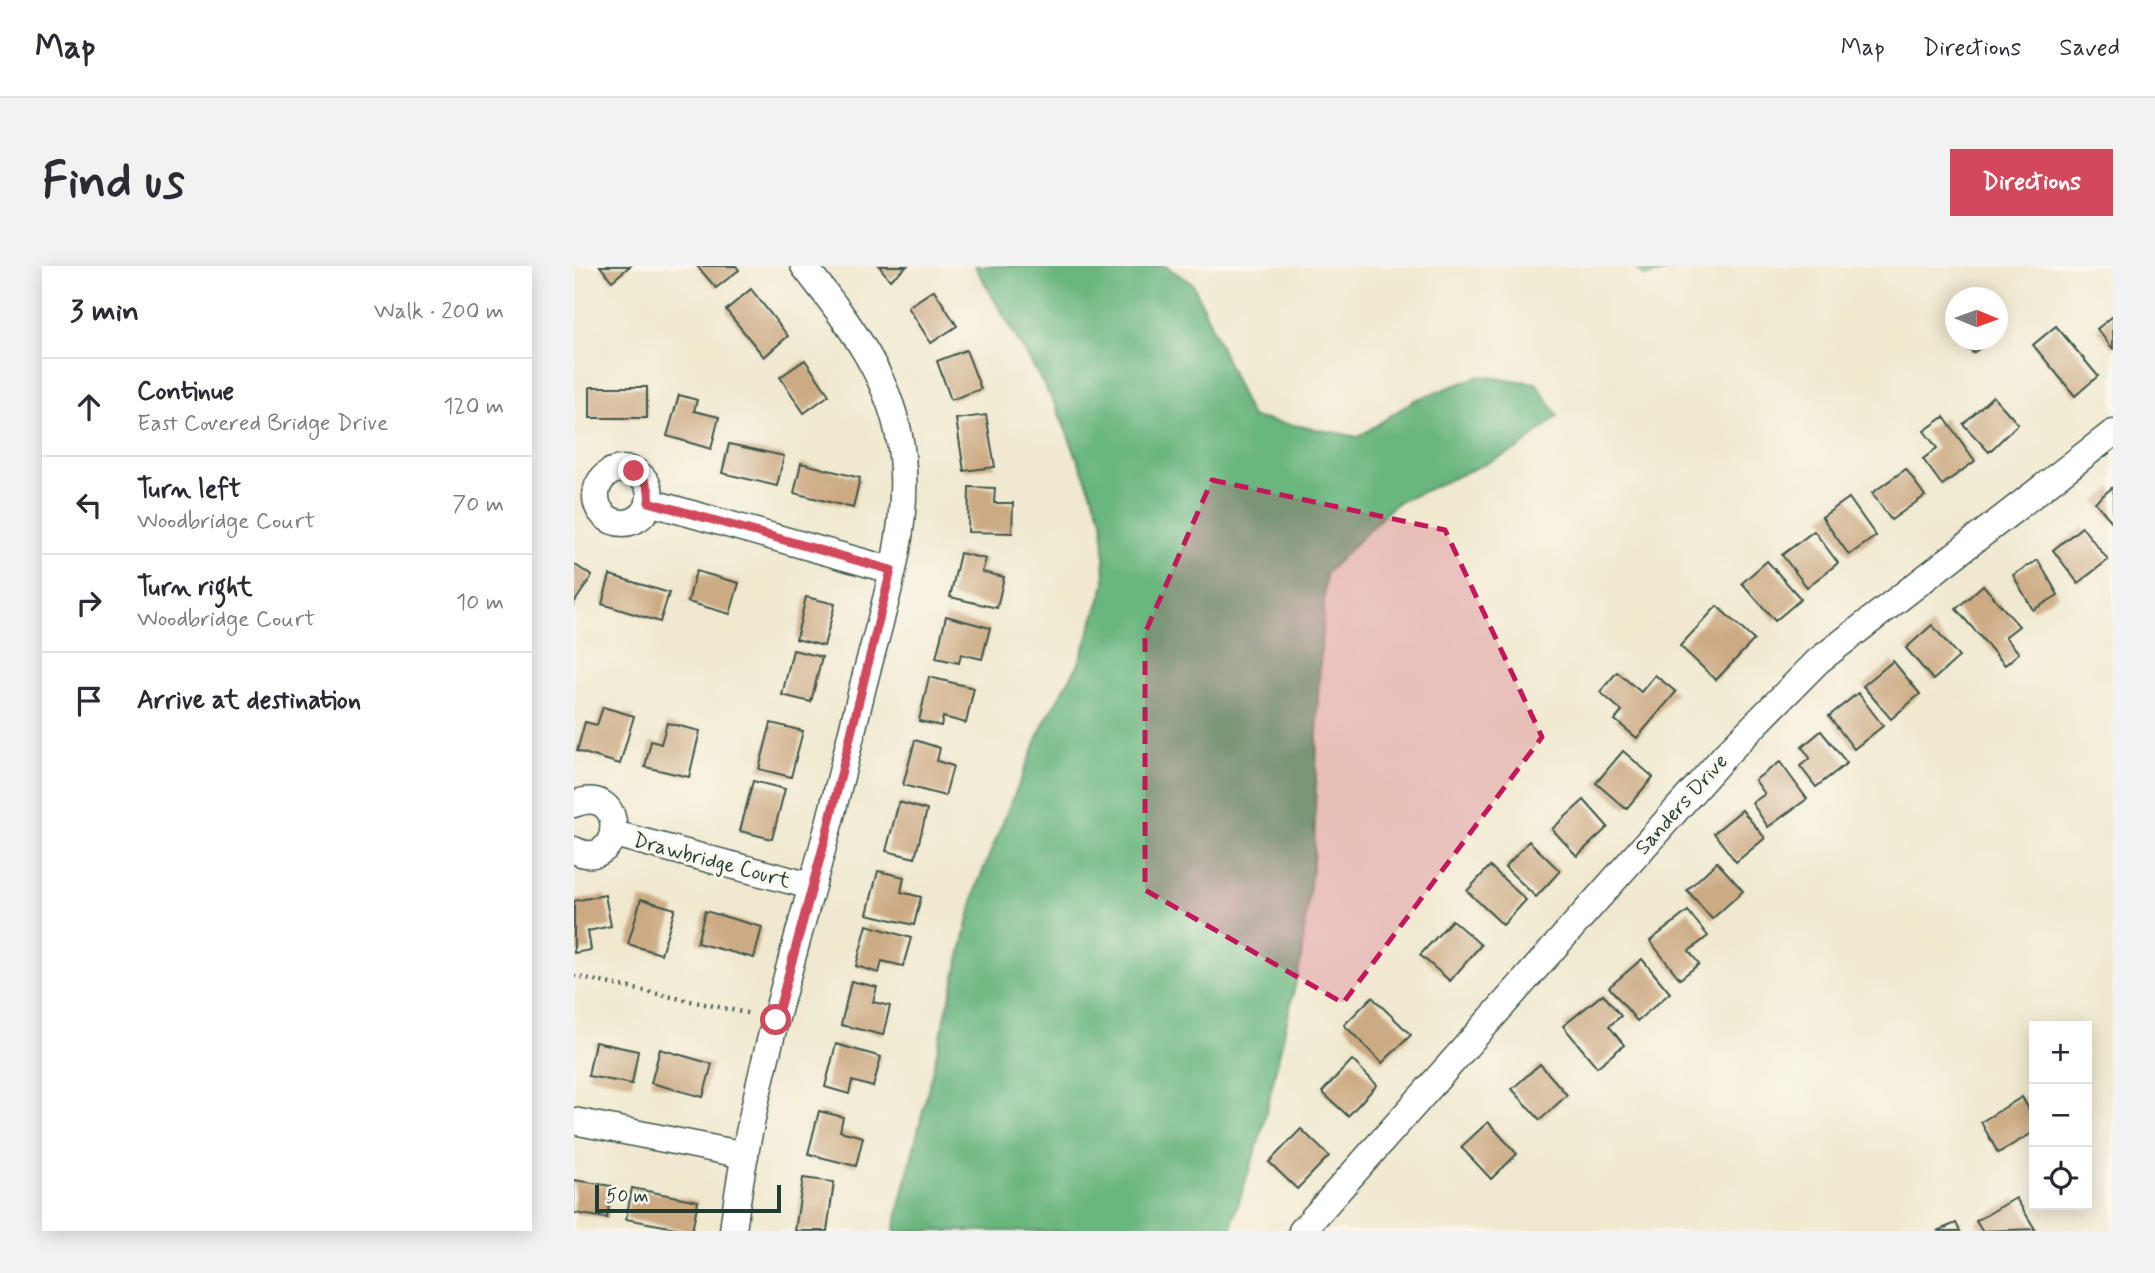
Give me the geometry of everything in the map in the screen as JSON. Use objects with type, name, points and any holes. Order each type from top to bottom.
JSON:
[{"type":"street","points":[[733,1231],[739,1180],[776,1020],[828,827],[904,511],[902,454],[888,398],[866,350],[804,266]]},
{"type":"street","name":"Sanders Drive","points":[[1302,1231],[1726,754],[1818,661],[2113,433]]},
{"type":"street","points":[[649,502],[891,570]]},
{"type":"street","name":"Drawbridge Court","points":[[574,804],[592,800],[608,809],[615,825],[610,842],[597,853],[574,850]]},
{"type":"street","name":"Drawbridge Court","points":[[614,835],[811,886]]},
{"type":"street","points":[[574,1121],[745,1155]]},
{"type":"path","points":[[574,976],[776,1020]]},
{"type":"highlighted area","points":[[1212,480],[1445,530],[1542,737],[1343,1003],[1145,890],[1145,633]]},
{"type":"green space","points":[[975,266],[1165,266],[1193,284],[1251,417],[1358,437],[1415,400],[1480,376],[1536,383],[1558,416],[1518,449],[1395,504],[1326,573],[1318,695],[1314,852],[1301,959],[1261,1134],[1233,1220],[1232,1231],[894,1231],[977,885],[1044,723],[1079,663],[1105,584],[1103,521],[1056,406]]},
{"type":"green space","points":[[1634,266],[1687,266],[1644,277]]},
{"type":"building","points":[[600,266],[630,266],[612,281]]},
{"type":"building","points":[[697,266],[736,266],[739,270],[716,288]]},
{"type":"building","points":[[879,266],[907,266],[890,280]]},
{"type":"building","points":[[751,289],[788,336],[764,357],[726,310]]},
{"type":"building","points":[[934,290],[957,326],[931,343],[908,307]]},
{"type":"building","points":[[2113,316],[2113,349],[2097,329]]},
{"type":"building","points":[[2056,326],[2098,376],[2075,396],[2033,345]]},
{"type":"building","points":[[966,350],[981,389],[951,400],[937,361]]},
{"type":"building","points":[[805,360],[829,395],[804,413],[780,377]]},
{"type":"building","points":[[590,387],[647,387],[647,418],[590,418]]},
{"type":"building","points":[[679,395],[697,400],[694,411],[719,417],[711,449],[667,436]]},
{"type":"building","points":[[1993,396],[2018,424],[1989,452],[1963,424]]},
{"type":"building","points":[[986,415],[995,467],[964,471],[956,419]]},
{"type":"building","points":[[1944,417],[1975,461],[1942,485],[1923,459],[1937,448],[1924,431]]},
{"type":"building","points":[[729,444],[784,456],[777,486],[722,473]]},
{"type":"building","points":[[801,463],[860,478],[853,508],[794,493]]},
{"type":"building","points":[[1906,469],[1925,496],[1891,520],[1872,493]]},
{"type":"building","points":[[969,487],[995,488],[994,503],[1013,503],[1012,533],[968,532]]},
{"type":"building","points":[[2113,487],[2113,523],[2095,502]]},
{"type":"building","points":[[1849,498],[1876,536],[1849,555],[1822,517]]},
{"type":"building","points":[[2082,527],[2108,560],[2078,583],[2053,550]]},
{"type":"building","points":[[1814,531],[1838,563],[1807,587],[1782,555]]},
{"type":"building","points":[[960,553],[986,559],[982,572],[1004,577],[997,608],[950,597]]},
{"type":"building","points":[[2038,560],[2058,595],[2033,610],[2013,575]]},
{"type":"building","points":[[1767,561],[1801,599],[1775,621],[1742,583]]},
{"type":"building","points":[[574,564],[592,576],[574,603]]},
{"type":"building","points":[[696,571],[739,583],[730,614],[688,602]]},
{"type":"building","points":[[610,575],[669,593],[660,622],[602,604]]},
{"type":"building","points":[[1983,585],[2019,626],[2005,637],[2019,653],[2005,665],[1956,609]]},
{"type":"building","points":[[806,597],[835,604],[824,646],[796,639]]},
{"type":"building","points":[[1717,606],[1754,640],[1716,680],[1680,646]]},
{"type":"building","points":[[946,616],[990,628],[982,659],[961,654],[959,663],[936,658]]},
{"type":"building","points":[[1932,625],[1959,657],[1933,680],[1906,648]]},
{"type":"building","points":[[793,650],[822,657],[811,702],[782,695]]},
{"type":"building","points":[[1893,661],[1920,694],[1891,719],[1863,686]]},
{"type":"building","points":[[1617,672],[1641,692],[1655,675],[1676,692],[1637,738],[1615,720],[1622,711],[1600,692]]},
{"type":"building","points":[[929,677],[974,688],[966,723],[943,717],[941,726],[919,721]]},
{"type":"building","points":[[1858,693],[1883,726],[1854,749],[1829,716]]},
{"type":"building","points":[[603,707],[634,716],[620,764],[577,751],[585,722],[597,725]]},
{"type":"building","points":[[667,723],[700,731],[689,777],[645,767],[651,741],[661,744]]},
{"type":"building","points":[[771,723],[803,731],[791,777],[759,769]]},
{"type":"building","points":[[1821,731],[1847,763],[1816,787],[1800,766],[1810,758],[1802,747]]},
{"type":"building","points":[[915,740],[940,748],[937,761],[953,766],[945,796],[903,785]]},
{"type":"building","points":[[1623,751],[1653,777],[1626,809],[1596,783]]},
{"type":"building","points":[[1780,762],[1807,799],[1768,827],[1752,803],[1765,794],[1755,780]]},
{"type":"building","points":[[753,781],[785,789],[772,839],[740,831]]},
{"type":"building","points":[[1584,800],[1608,827],[1577,856],[1552,829]]},
{"type":"building","points":[[899,802],[927,810],[915,858],[886,851]]},
{"type":"building","points":[[1742,810],[1765,838],[1736,862],[1714,833]]},
{"type":"building","points":[[1529,841],[1560,871],[1536,897],[1505,867]]},
{"type":"building","points":[[1717,862],[1743,891],[1712,919],[1687,890]]},
{"type":"building","points":[[1490,866],[1526,900],[1503,925],[1467,891]]},
{"type":"building","points":[[878,871],[904,877],[901,892],[921,897],[914,925],[867,914]]},
{"type":"building","points":[[605,895],[611,926],[588,931],[591,950],[574,953],[574,901]]},
{"type":"building","points":[[641,899],[675,909],[661,954],[628,944]]},
{"type":"building","points":[[705,911],[762,927],[754,958],[697,943]]},
{"type":"building","points":[[1688,911],[1708,936],[1689,951],[1699,964],[1680,979],[1650,941]]},
{"type":"building","points":[[1452,920],[1481,945],[1450,981],[1420,955]]},
{"type":"building","points":[[867,925],[911,938],[903,966],[882,961],[879,973],[856,966]]},
{"type":"building","points":[[1642,959],[1670,993],[1637,1021],[1609,987]]},
{"type":"building","points":[[851,981],[877,987],[873,1002],[890,1006],[883,1035],[841,1025]]},
{"type":"building","points":[[1603,994],[1621,1016],[1609,1026],[1624,1045],[1597,1067],[1563,1026]]},
{"type":"building","points":[[1372,997],[1411,1035],[1382,1063],[1344,1025]]},
{"type":"building","points":[[595,1042],[638,1051],[632,1084],[588,1076]]},
{"type":"building","points":[[836,1044],[881,1057],[873,1087],[852,1081],[849,1094],[825,1087]]},
{"type":"building","points":[[660,1049],[712,1064],[703,1097],[651,1083]]},
{"type":"building","points":[[1352,1060],[1377,1085],[1348,1116],[1322,1092]]},
{"type":"building","points":[[1540,1064],[1567,1095],[1540,1120],[1512,1089]]},
{"type":"building","points":[[2022,1097],[2029,1109],[2029,1135],[1998,1153],[1981,1122]]},
{"type":"building","points":[[819,1111],[843,1117],[840,1131],[863,1137],[856,1166],[808,1154]]},
{"type":"building","points":[[1488,1122],[1517,1154],[1491,1179],[1461,1147]]},
{"type":"building","points":[[1301,1129],[1329,1156],[1297,1189],[1269,1162]]},
{"type":"building","points":[[803,1178],[834,1182],[827,1231],[795,1231]]},
{"type":"building","points":[[574,1180],[612,1186],[607,1218],[574,1213]]},
{"type":"building","points":[[632,1188],[698,1201],[692,1231],[626,1219]]},
{"type":"building","points":[[2016,1198],[2035,1229],[1982,1231],[1976,1221]]},
{"type":"building","points":[[1956,1223],[1960,1231],[1937,1231]]},
{"type":"route","points":[[634,471],[647,484],[649,502],[891,570],[825,840],[776,1020]]}]
